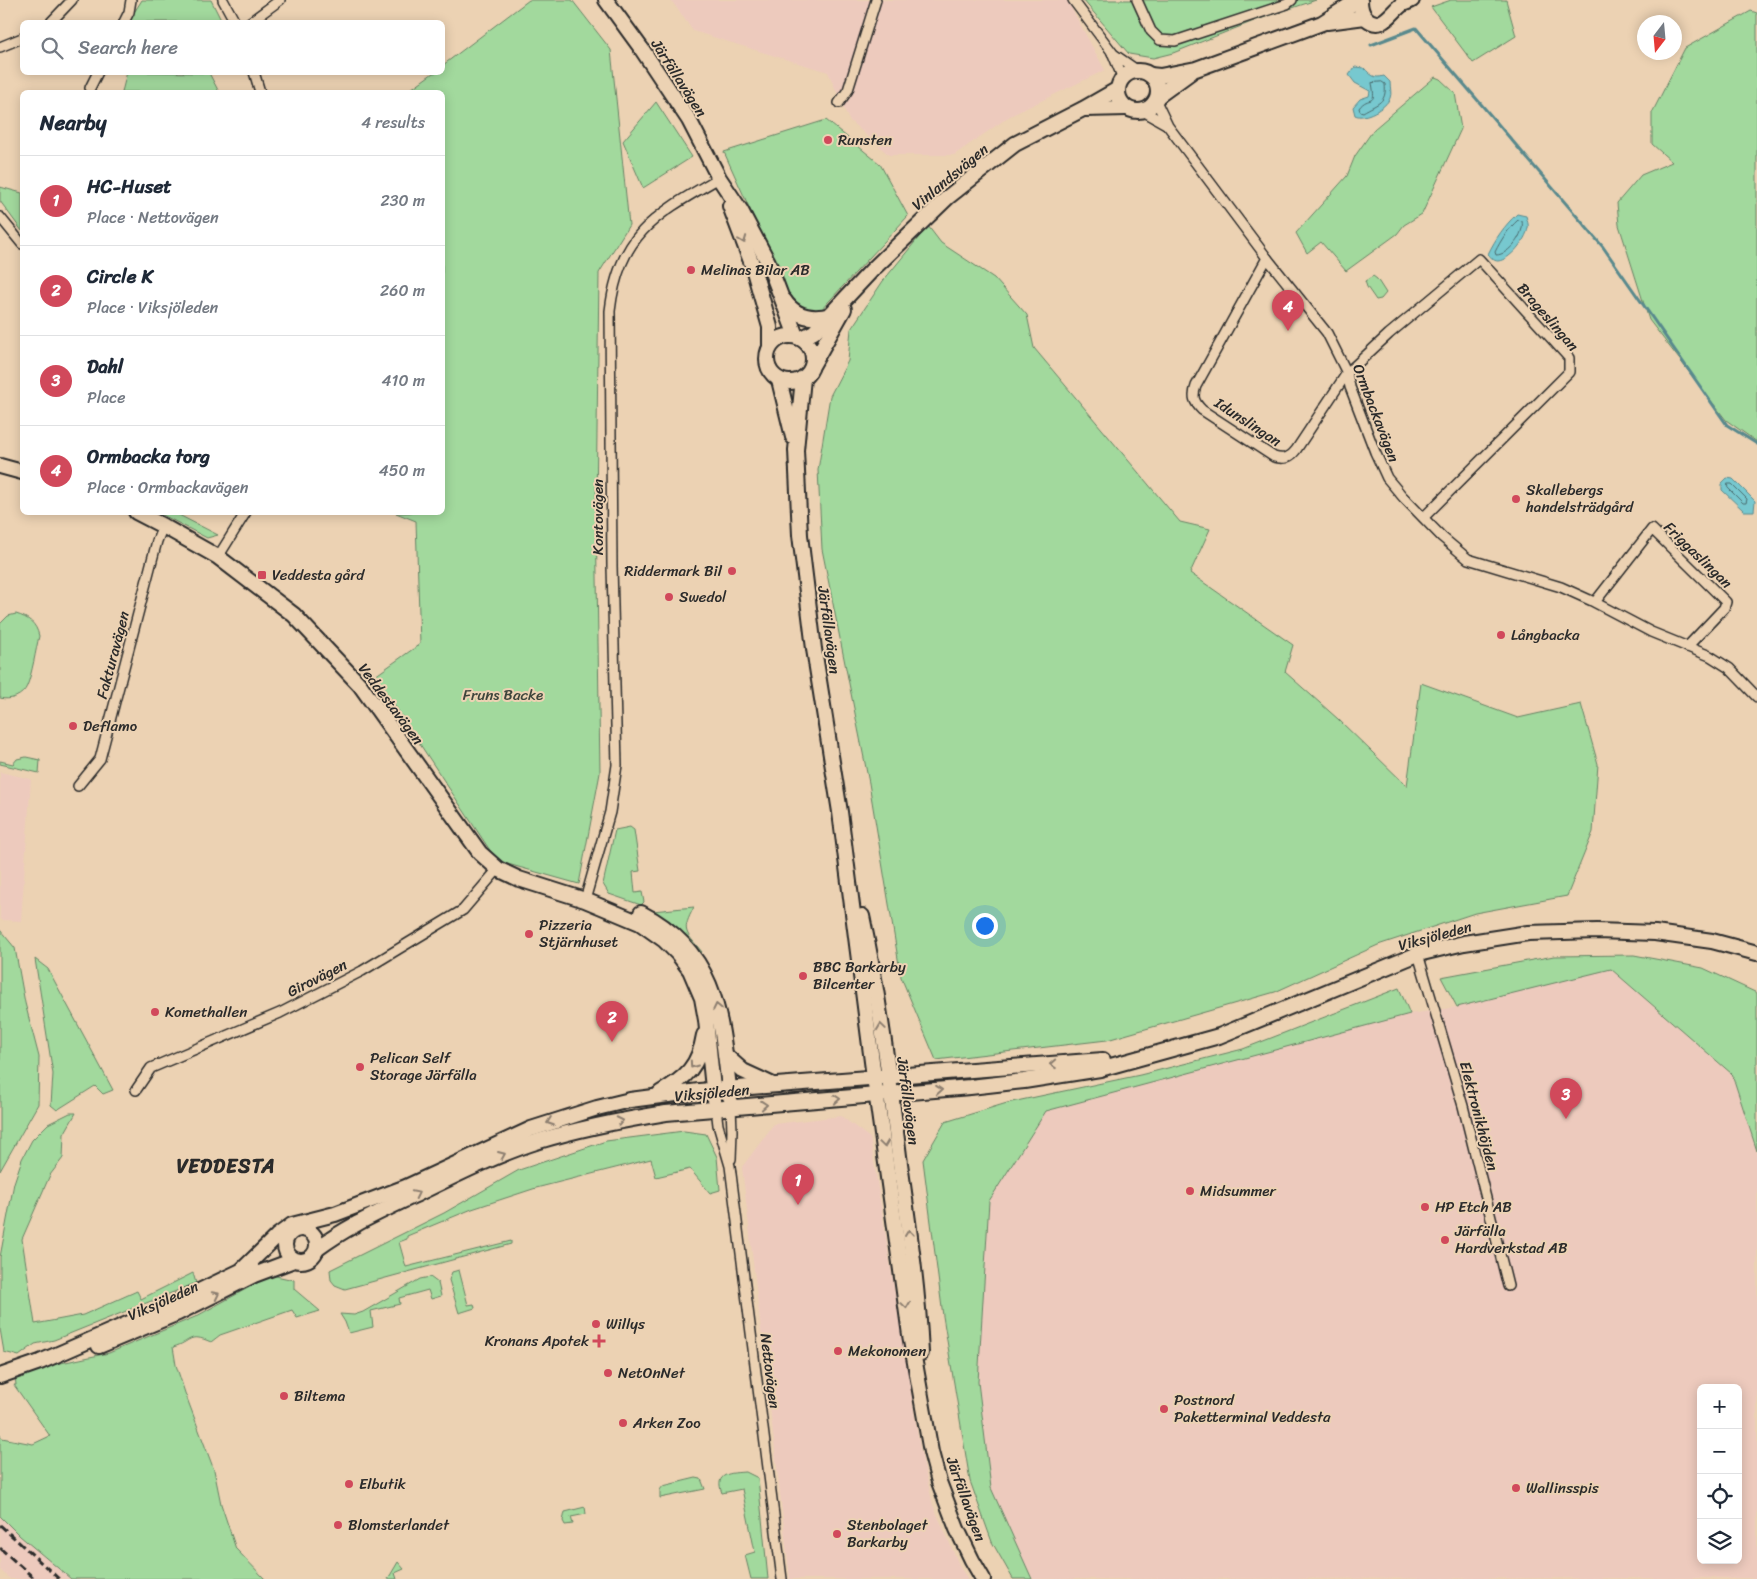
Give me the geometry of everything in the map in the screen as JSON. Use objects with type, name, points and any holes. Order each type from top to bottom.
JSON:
[{"type":"street","points":[[53,20],[72,0]]},
{"type":"street","points":[[125,20],[129,12],[131,0]]},
{"type":"street","points":[[223,0],[234,20]]},
{"type":"street","points":[[253,20],[280,0]]},
{"type":"street","name":"Järfällavägen","points":[[606,0],[689,120],[719,178],[741,211],[763,254],[799,337]]},
{"type":"street","points":[[839,103],[848,90],[876,0]]},
{"type":"street","points":[[1073,0],[1112,52],[1144,73],[1157,85],[1157,99]]},
{"type":"street","points":[[1137,0],[1151,31],[1160,40],[1175,41],[1287,4],[1292,0]]},
{"type":"street","points":[[1121,84],[1132,72],[1160,76],[1196,69],[1322,23],[1359,0],[1361,11],[1365,17],[1375,23],[1386,21],[1401,6],[1412,0]]},
{"type":"street","points":[[1393,15],[1396,7],[1395,0]]},
{"type":"street","points":[[1322,23],[1365,17]]},
{"type":"street","points":[[0,48],[20,39]]},
{"type":"street","points":[[1112,52],[1121,84],[1120,100],[1127,108],[1132,110],[1143,111],[1152,106],[1157,99],[1196,69]]},
{"type":"street","points":[[90,88],[96,75]]},
{"type":"street","points":[[255,75],[259,90]]},
{"type":"street","name":"Vinlandsvägen","points":[[799,337],[814,332],[872,270],[956,191],[1015,144],[1083,109],[1121,84]]},
{"type":"street","name":"Ormbackavägen","points":[[1157,99],[1168,126],[1267,258],[1327,332],[1347,373],[1350,387],[1387,478],[1403,497],[1468,559],[1561,587],[1595,602],[1651,632],[1710,656],[1729,668],[1757,697]]},
{"type":"street","name":"Vinlandsvägen","points":[[1083,109],[1127,108]]},
{"type":"street","name":"Ormbackavägen","points":[[1143,111],[1168,126]]},
{"type":"street","name":"Järfällavägen","points":[[719,178],[752,264],[770,328],[770,346]]},
{"type":"street","name":"Kontovägen","points":[[585,900],[610,812],[617,765],[612,556],[610,312],[612,293],[627,252],[640,232],[658,215],[719,178]]},
{"type":"street","points":[[0,217],[20,242]]},
{"type":"street","name":"Idunslingan","points":[[1267,258],[1196,386],[1194,393],[1195,402],[1202,410],[1274,456],[1285,459],[1296,450],[1347,373]]},
{"type":"street","name":"Brageslingan","points":[[1347,373],[1389,334],[1479,259],[1569,358],[1569,372],[1424,517]]},
{"type":"street","name":"Vinlandsvägen","points":[[813,364],[854,290]]},
{"type":"street","points":[[779,294],[796,313],[820,318],[831,315]]},
{"type":"street","points":[[784,336],[799,337],[810,347],[812,352],[813,364],[811,369],[803,378],[792,382],[779,380],[767,365],[766,358],[770,346],[774,341],[784,336]]},
{"type":"street","name":"Järfällavägen","points":[[803,378],[796,450],[800,535],[814,649],[840,812],[876,1096],[910,1335],[931,1452],[939,1482],[957,1529],[983,1579]]},
{"type":"street","name":"Järfällavägen","points":[[779,380],[796,450]]},
{"type":"street","points":[[0,466],[20,471]]},
{"type":"street","name":"Veddestavägen","points":[[142,515],[218,557],[294,615],[360,685],[480,853],[498,870],[519,879],[585,900],[640,923],[664,940],[678,954],[690,970],[702,998],[716,1108]]},
{"type":"street","points":[[218,557],[244,515]]},
{"type":"street","name":"Fakturavägen","points":[[78,786],[100,759],[157,541],[163,526]]},
{"type":"street","name":"Friggaslingan","points":[[1595,602],[1652,529],[1726,602],[1724,608],[1687,647]]},
{"type":"street","name":"Järfällavägen","points":[[840,812],[871,958],[891,1094],[918,1303],[922,1398]]},
{"type":"street","name":"Girovägen","points":[[136,1090],[150,1068],[280,1013],[362,971],[463,910],[498,870]]},
{"type":"street","name":"Veddestavägen","points":[[585,900],[611,903],[640,913],[668,930],[683,942],[711,987],[716,1002],[731,1107]]},
{"type":"street","name":"Viksjöleden","points":[[317,1250],[332,1238],[360,1222],[466,1170],[525,1146],[567,1133],[628,1119],[666,1113],[970,1087],[1100,1069],[1219,1036],[1418,954],[1464,943],[1528,932],[1597,930],[1655,933],[1712,941],[1757,953]]},
{"type":"street","name":"Elektronikhöjden","points":[[1418,954],[1463,1106],[1508,1286]]},
{"type":"street","points":[[656,1095],[678,1082],[693,1067],[701,1049],[706,1020]]},
{"type":"street","points":[[725,1056],[743,1071],[774,1085]]},
{"type":"street","name":"Viksjöleden","points":[[244,1269],[277,1236],[292,1224],[335,1214],[406,1187],[531,1129],[597,1108],[656,1095],[1136,1058]]},
{"type":"street","name":"Nettovägen","points":[[730,1166],[731,1107]]},
{"type":"street","name":"Nettovägen","points":[[716,1108],[718,1125],[730,1166],[782,1579]]},
{"type":"street","name":"Viksjöleden","points":[[306,1230],[349,1218],[406,1187]]},
{"type":"street","points":[[306,1230],[312,1232],[317,1238],[317,1250],[308,1258],[294,1260],[287,1252],[285,1245],[293,1232],[306,1230]]},
{"type":"street","name":"Viksjöleden","points":[[0,1376],[40,1362],[164,1308],[264,1260],[287,1240]]},
{"type":"street","name":"Viksjöleden","points":[[40,1362],[90,1349],[134,1332],[178,1314],[254,1275],[294,1260]]},
{"type":"shaded area","points":[[671,0],[1067,0],[1105,70],[1010,116],[954,155],[889,155],[849,120],[828,72],[693,31]]},
{"type":"shaded area","points":[[0,772],[31,779],[21,921],[2,920],[0,917]]},
{"type":"shaded area","points":[[1611,969],[1732,1074],[1757,1151],[1757,1578],[1032,1579],[991,1488],[978,1382],[989,1201],[1046,1111],[1410,1014],[1457,1007]]},
{"type":"shaded area","points":[[841,1116],[870,1138],[920,1448],[933,1505],[961,1569],[968,1579],[790,1579],[742,1167],[774,1124]]},
{"type":"shaded area","points":[[0,1516],[20,1536],[71,1579],[10,1579],[0,1570]]},
{"type":"green space","points":[[142,0],[211,0],[221,20],[129,20]]},
{"type":"green space","name":"Fruns Backe","points":[[529,0],[572,0],[611,50],[629,225],[599,273],[596,510],[600,773],[579,884],[497,861],[375,676],[420,644],[416,521],[401,515],[445,515],[445,90],[411,90],[430,75],[445,75],[445,63]]},
{"type":"green space","points":[[1083,0],[1316,0],[1254,21],[1173,53],[1153,58],[1129,54]]},
{"type":"green space","points":[[1451,0],[1506,0],[1516,36],[1473,63],[1431,7]]},
{"type":"green space","points":[[1751,11],[1757,13],[1757,442],[1726,420],[1649,320],[1619,225],[1617,203],[1641,175],[1672,162],[1652,144],[1652,113],[1679,60],[1682,60],[1685,48]]},
{"type":"green space","points":[[126,75],[210,75],[218,90],[122,90]]},
{"type":"green space","points":[[1435,77],[1440,79],[1455,93],[1461,129],[1422,214],[1404,225],[1397,234],[1346,271],[1321,242],[1307,253],[1296,233],[1347,176],[1355,156],[1374,129]]},
{"type":"green space","points":[[656,102],[692,157],[643,188],[623,141]]},
{"type":"green space","points":[[826,120],[880,164],[908,216],[819,312],[807,311],[792,302],[724,152]]},
{"type":"green space","points":[[0,187],[20,192],[20,228],[0,201]]},
{"type":"green space","points":[[928,226],[941,243],[994,278],[1027,315],[1034,348],[1180,522],[1210,529],[1190,573],[1293,645],[1285,672],[1338,719],[1407,786],[1421,683],[1518,718],[1581,704],[1598,764],[1593,832],[1567,896],[1475,913],[1378,945],[1275,992],[1107,1040],[936,1060],[901,977],[869,783],[822,549],[818,470],[830,396],[848,361],[851,329],[883,281]]},
{"type":"green space","points":[[1373,276],[1386,293],[1381,299],[1376,300],[1367,287],[1365,281]]},
{"type":"green space","points":[[163,515],[179,515],[218,535],[207,538]]},
{"type":"green space","points":[[16,614],[25,617],[31,622],[39,636],[31,675],[25,690],[16,697],[4,699],[0,698],[0,624],[8,616]]},
{"type":"green space","points":[[26,757],[40,760],[39,773],[0,764],[0,761],[13,764],[17,759]]},
{"type":"green space","points":[[630,827],[634,830],[640,871],[633,872],[635,893],[642,892],[644,902],[641,905],[609,894],[603,884],[615,830]]},
{"type":"green space","points":[[694,907],[686,927],[701,953],[683,933],[652,911]]},
{"type":"green space","points":[[0,930],[15,948],[25,1003],[39,1057],[38,1104],[0,1171]]},
{"type":"green space","points":[[1634,955],[1703,968],[1757,993],[1757,1151],[1732,1074],[1611,969],[1457,1007],[1441,977],[1554,956]]},
{"type":"green space","points":[[35,959],[48,969],[113,1090],[103,1094],[95,1086],[57,1110],[51,1105],[53,1074]]},
{"type":"green space","points":[[1399,988],[1410,1014],[1046,1111],[989,1201],[978,1382],[991,1488],[1032,1579],[1013,1579],[992,1542],[970,1481],[943,1316],[923,1160],[945,1122],[1007,1103],[1140,1075],[1243,1049]]},
{"type":"green space","points":[[70,1113],[76,1113],[64,1134],[63,1158],[50,1175],[22,1239],[35,1324],[83,1315],[137,1291],[141,1299],[193,1273],[196,1283],[54,1340],[35,1344],[19,1356],[4,1352],[0,1329],[0,1257],[14,1183],[22,1159],[32,1140],[48,1124]]},
{"type":"green space","points":[[684,1131],[706,1134],[717,1157],[720,1190],[710,1193],[690,1169],[656,1177],[651,1159],[536,1188],[472,1209],[407,1236],[407,1239],[399,1242],[406,1267],[511,1241],[511,1244],[345,1289],[335,1285],[331,1280],[330,1270],[444,1213],[519,1170],[606,1141]]},
{"type":"green space","points":[[459,1270],[468,1305],[474,1304],[475,1308],[459,1313],[449,1280],[452,1272]]},
{"type":"green space","points":[[276,1276],[294,1280],[294,1289],[320,1311],[297,1318],[292,1310],[220,1335],[211,1342],[194,1338],[173,1347],[176,1365],[185,1393],[214,1470],[221,1504],[236,1549],[265,1579],[71,1579],[20,1536],[0,1516],[0,1435],[2,1438],[33,1444],[50,1436],[14,1385],[16,1385],[15,1375],[109,1353],[195,1317],[268,1277]]},
{"type":"green space","points":[[430,1277],[438,1283],[441,1296],[431,1299],[428,1290],[399,1298],[400,1304],[371,1311],[373,1327],[349,1333],[340,1314],[354,1315],[363,1312],[420,1279]]},
{"type":"green space","points":[[746,1472],[758,1478],[768,1579],[751,1579],[745,1555],[755,1552],[742,1489],[722,1493],[720,1486],[720,1481],[725,1475]]},
{"type":"green space","points":[[696,1478],[701,1479],[705,1489],[660,1498],[660,1490],[663,1486]]},
{"type":"green space","points":[[585,1507],[586,1514],[571,1517],[573,1524],[565,1525],[563,1521],[565,1512]]},
{"type":"green space","points":[[398,1562],[404,1569],[395,1573],[397,1579],[388,1579]]},
{"type":"water","points":[[1355,67],[1364,68],[1375,77],[1384,76],[1390,82],[1391,95],[1388,102],[1374,112],[1364,116],[1355,115],[1353,107],[1360,99],[1369,96],[1370,91],[1355,83],[1349,75]]},
{"type":"water","points":[[1517,214],[1526,216],[1528,222],[1527,233],[1517,249],[1503,260],[1492,259],[1488,254],[1494,243]]},
{"type":"water","points":[[1727,478],[1733,479],[1755,501],[1754,511],[1744,511],[1722,490],[1722,483]]},
{"type":"waterway","points":[[1371,45],[1416,28],[1603,247],[1727,425],[1757,444]]},
{"type":"railway","points":[[0,1525],[59,1579]]},
{"type":"railway","points":[[0,1548],[35,1579]]},
{"type":"place","name":"Runsten","points":[[828,140]]},
{"type":"place","name":"Melinas Bilar AB","points":[[691,270]]},
{"type":"place","name":"Ormbacka torg","points":[[1288,331]]},
{"type":"place","name":"Skallebergs handelsträdgård","points":[[1516,499]]},
{"type":"place","name":"Riddermark Bil","points":[[732,571]]},
{"type":"place","name":"Veddesta gård","points":[[262,575]]},
{"type":"place","name":"Swedol","points":[[669,597]]},
{"type":"place","name":"Långbacka","points":[[1501,635]]},
{"type":"place","name":"Deflamo","points":[[73,726]]},
{"type":"place","name":"Pizzeria Stjärnhuset","points":[[529,934]]},
{"type":"place","name":"BBC Barkarby Bilcenter","points":[[803,976]]},
{"type":"place","name":"Komethallen","points":[[155,1012]]},
{"type":"place","name":"Circle K","points":[[612,1042]]},
{"type":"place","name":"Pelican Self Storage Järfälla","points":[[360,1067]]},
{"type":"place","name":"Dahl","points":[[1566,1119]]},
{"type":"place","name":"Midsummer","points":[[1190,1191]]},
{"type":"place","name":"HC-Huset","points":[[798,1205]]},
{"type":"place","name":"HP Etch AB","points":[[1425,1207]]},
{"type":"place","name":"Järfälla Hardverkstad AB","points":[[1445,1240]]},
{"type":"place","name":"Willys","points":[[596,1324]]},
{"type":"place","name":"Kronans Apotek","points":[[599,1341]]},
{"type":"place","name":"Mekonomen","points":[[838,1351]]},
{"type":"place","name":"NetOnNet","points":[[608,1373]]},
{"type":"place","name":"Biltema","points":[[284,1396]]},
{"type":"place","name":"Postnord Paketterminal Veddesta","points":[[1164,1409]]},
{"type":"place","name":"Arken Zoo","points":[[623,1423]]},
{"type":"place","name":"Elbutik","points":[[349,1484]]},
{"type":"place","name":"Wallinsspis","points":[[1516,1488]]},
{"type":"place","name":"Blomsterlandet","points":[[338,1525]]},
{"type":"place","name":"Stenbolaget Barkarby","points":[[837,1534]]},
{"type":"district","name":"VEDDESTA","points":[[226,1166]]}]
